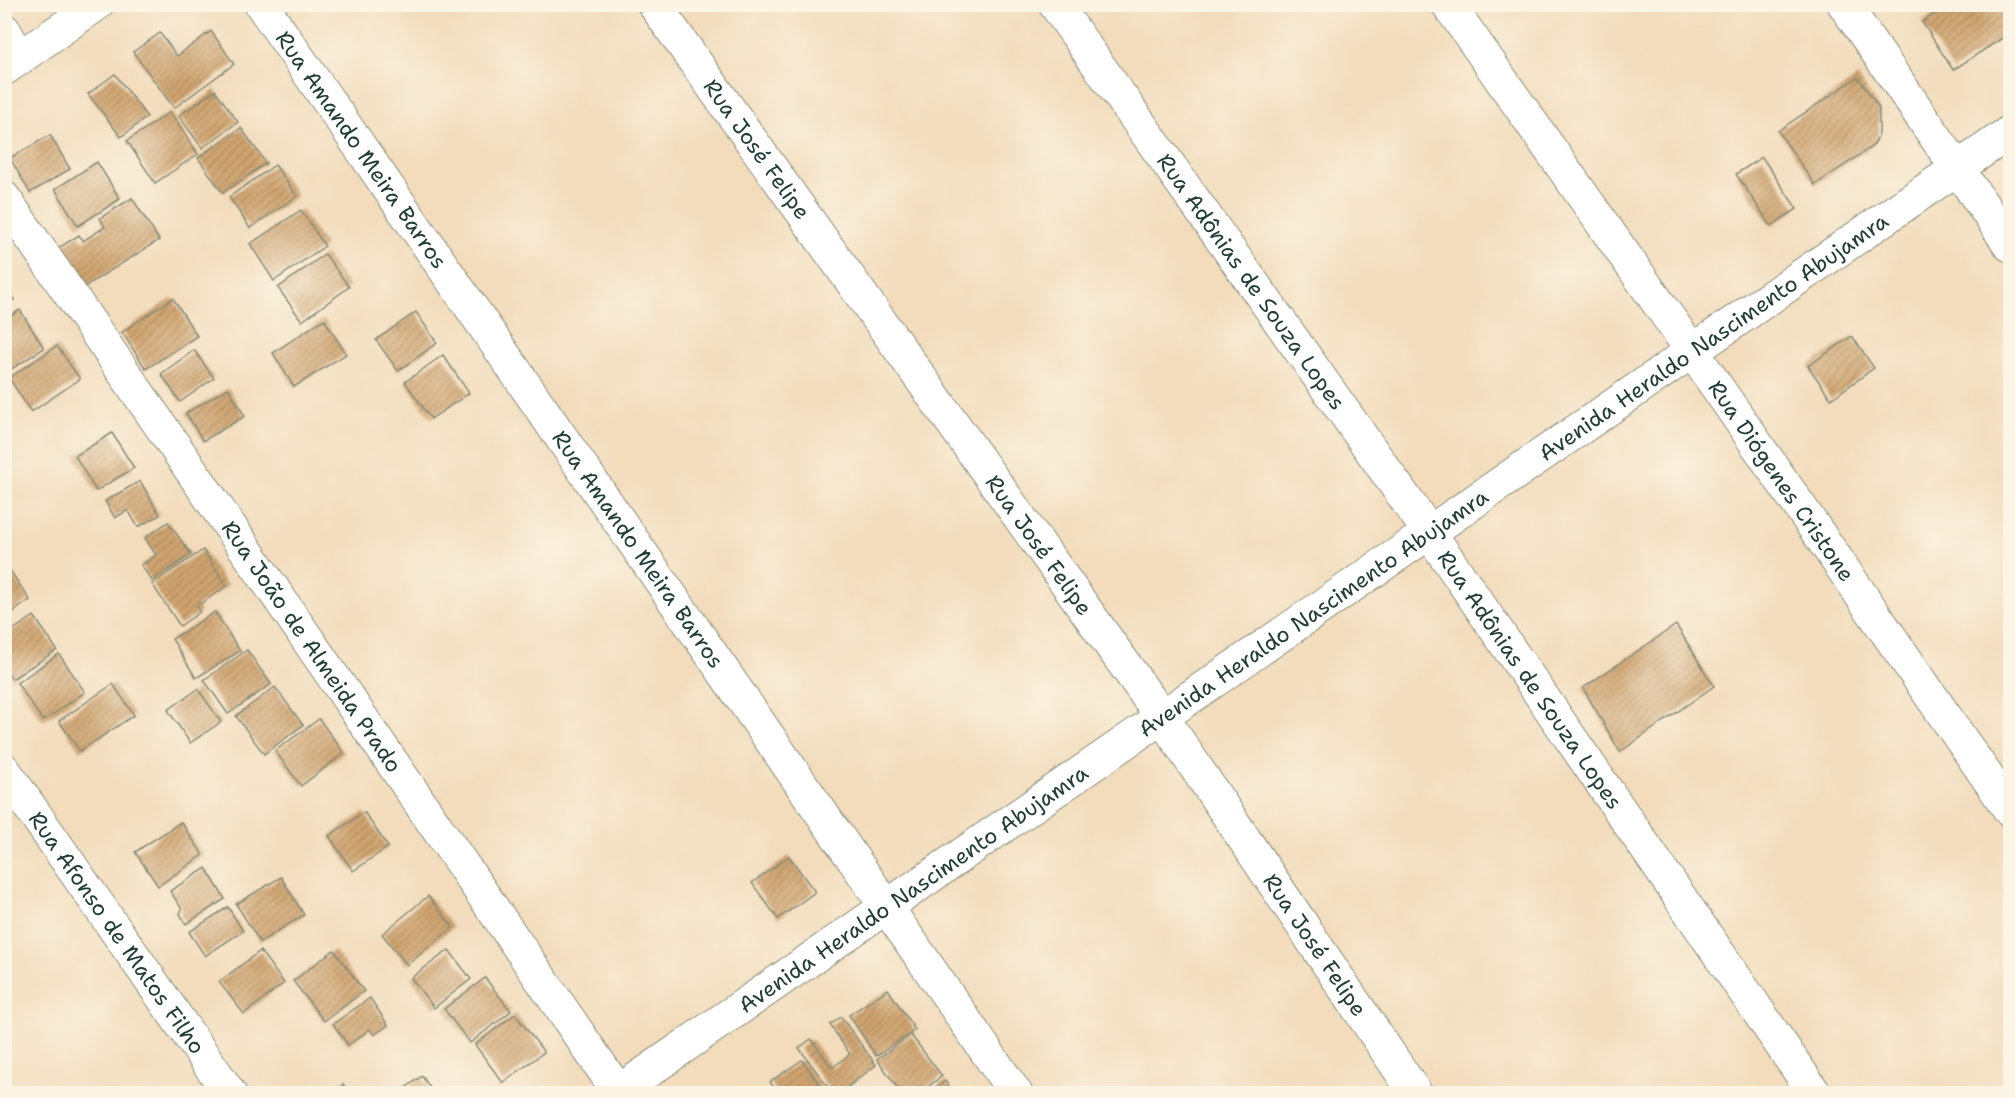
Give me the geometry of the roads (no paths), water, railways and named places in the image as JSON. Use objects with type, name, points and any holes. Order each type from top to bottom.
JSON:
[{"type":"street","points":[[10,52],[97,4]]},
{"type":"street","name":"Rua Amando Meira Barros","points":[[261,4],[1016,1094]]},
{"type":"street","name":"Rua José Felipe","points":[[654,4],[1162,717],[1416,1094]]},
{"type":"street","name":"Rua Adônias de Souza Lopes","points":[[1055,4],[1429,532],[1815,1094]]},
{"type":"street","name":"Rua Diógenes Cristone","points":[[1448,4],[2010,810]]},
{"type":"street","points":[[1844,4],[2010,244]]},
{"type":"street","name":"Avenida Heraldo Nascimento Abujamra","points":[[618,1093],[2010,132]]},
{"type":"street","name":"Rua João de Almeida Prado","points":[[4,198],[618,1093]]},
{"type":"street","name":"Rua Afonso de Matos Filho","points":[[4,770],[230,1094]]}]
